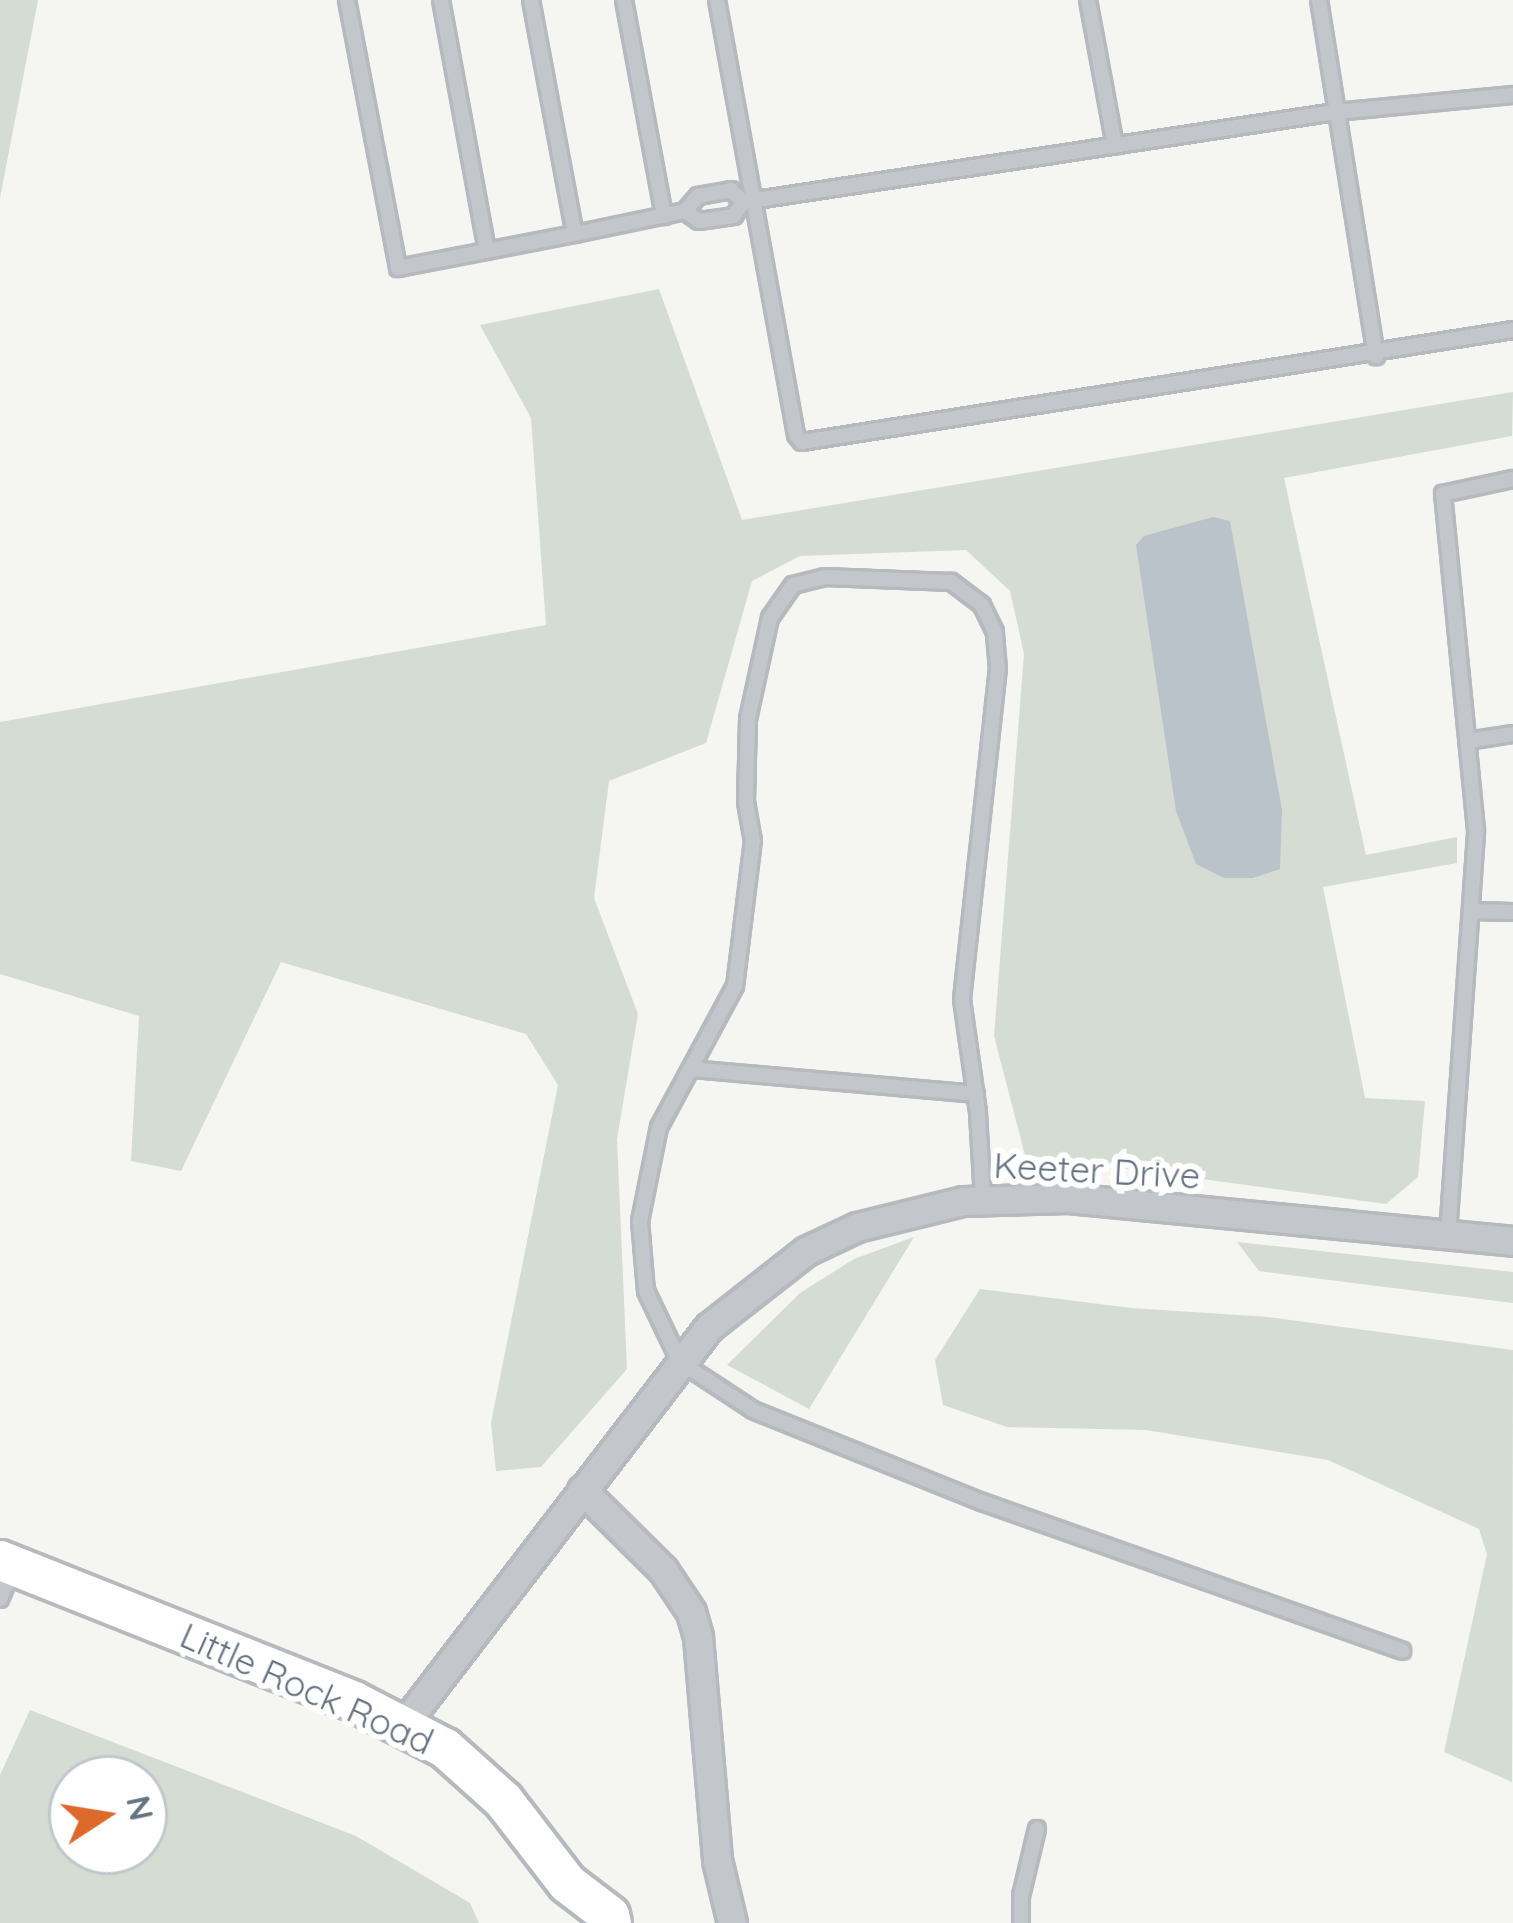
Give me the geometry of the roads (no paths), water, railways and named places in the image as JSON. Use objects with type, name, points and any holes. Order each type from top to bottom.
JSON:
[{"type":"street","name":"Keeter Drive","points":[[403,1725],[680,1361],[751,1290],[806,1251],[857,1227],[909,1212],[982,1200],[1068,1198],[1513,1240]]},
{"type":"street","points":[[582,1490],[663,1570],[691,1612],[698,1636],[717,1859],[732,1923]]},
{"type":"street","name":"Little Rock Road","points":[[5,1575],[403,1725],[445,1748],[481,1778],[567,1883],[609,1915],[611,1923]]},
{"type":"street","points":[[559,1923],[567,1883]]},
{"type":"lane","points":[[347,0],[398,268],[685,211],[698,196],[731,190],[749,201]]},
{"type":"lane","points":[[441,0],[487,250]]},
{"type":"lane","points":[[531,0],[575,234]]},
{"type":"lane","points":[[624,0],[664,216]]},
{"type":"lane","points":[[717,0],[749,201],[796,435],[802,442],[1376,356],[1513,330]]},
{"type":"lane","points":[[1088,0],[1114,146]]},
{"type":"lane","points":[[1319,0],[1376,356]]},
{"type":"lane","points":[[685,211],[699,221],[734,216],[749,201],[1335,112],[1513,95]]},
{"type":"lane","points":[[1448,1234],[1476,830],[1443,494],[1513,479]]},
{"type":"lane","points":[[982,1200],[976,1094],[962,999],[998,669],[995,632],[982,605],[952,582],[825,577],[793,585],[770,618],[748,719],[746,802],[753,840],[735,986],[659,1127],[640,1221],[646,1291],[680,1361],[753,1410],[982,1502],[1402,1651]]},
{"type":"lane","points":[[1467,741],[1513,734]]},
{"type":"lane","points":[[1471,911],[1513,912]]},
{"type":"lane","points":[[691,1070],[976,1094]]},
{"type":"lane","points":[[1022,1923],[1021,1896],[1037,1829]]}]
